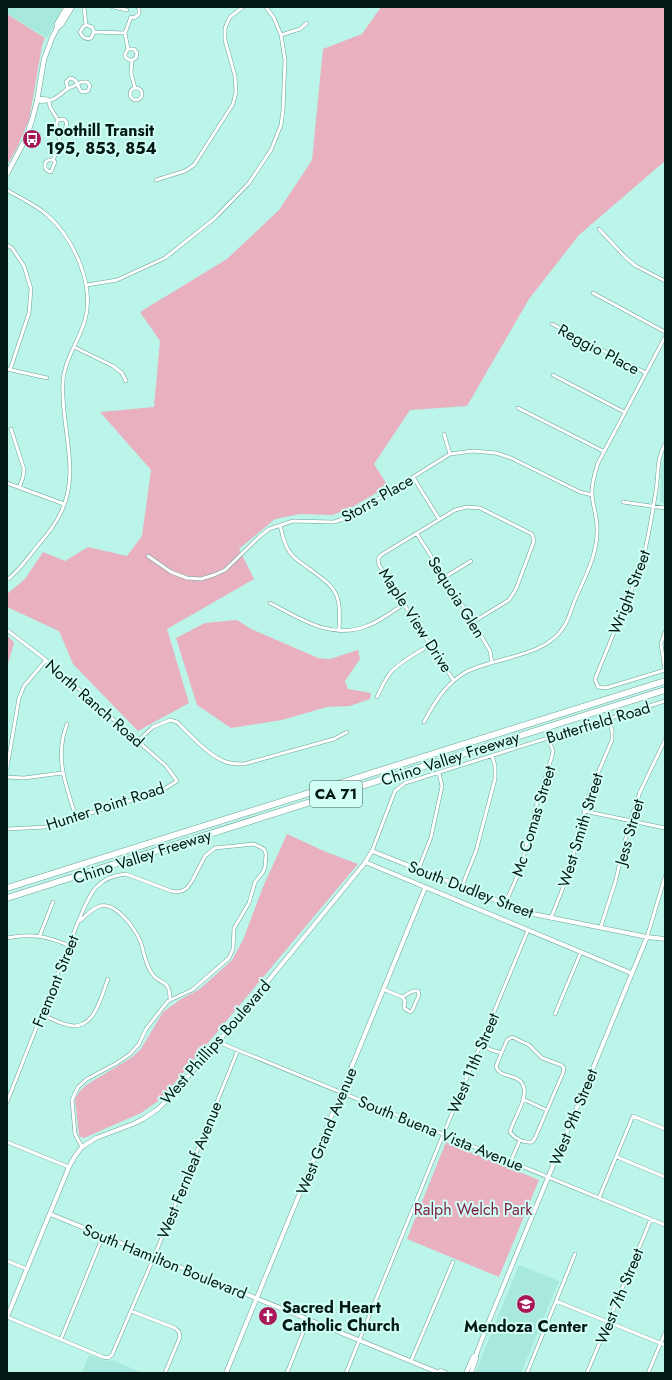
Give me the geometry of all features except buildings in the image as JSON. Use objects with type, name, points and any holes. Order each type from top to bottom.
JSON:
[{"type":"highway","name":"Chino Valley Freeway","points":[[7,888],[665,681]]},
{"type":"highway","name":"Chino Valley Freeway","points":[[7,898],[665,690]]},
{"type":"main road","points":[[7,174],[26,138],[37,99],[44,59],[57,28],[57,24],[67,7]]},
{"type":"main road","points":[[57,28],[61,25],[72,7]]},
{"type":"street","points":[[84,7],[86,25]]},
{"type":"street","points":[[113,7],[128,8],[129,15],[131,17],[125,33],[128,49],[124,54],[125,57],[132,60]]},
{"type":"street","points":[[131,17],[134,18],[139,14],[140,12],[138,7]]},
{"type":"street","points":[[156,180],[185,171],[194,165],[233,104],[236,92],[235,76],[225,40],[225,28],[230,17],[243,7]]},
{"type":"street","points":[[87,285],[117,280],[165,258],[214,219],[249,183],[271,150],[281,125],[285,60],[281,35],[274,18],[266,7]]},
{"type":"street","points":[[281,35],[300,29],[307,23]]},
{"type":"street","points":[[86,25],[80,32],[83,37],[91,38],[94,32]]},
{"type":"street","points":[[86,25],[92,27],[94,32]]},
{"type":"street","points":[[94,32],[125,33]]},
{"type":"street","points":[[128,49],[134,49],[137,52],[136,58],[132,60],[131,73],[135,88]]},
{"type":"street","points":[[37,99],[48,99],[49,101],[56,99],[68,89],[78,85],[74,79],[68,78],[65,84],[68,89]]},
{"type":"street","points":[[135,88],[140,89],[142,92],[142,98],[138,101],[130,97],[131,91],[135,88]]},
{"type":"street","points":[[49,101],[50,107],[58,120]]},
{"type":"street","points":[[58,120],[64,119],[68,123],[65,130],[60,130]]},
{"type":"street","points":[[53,160],[58,148],[60,130],[56,126],[58,120]]},
{"type":"street","points":[[7,190],[46,214],[66,239],[78,259],[87,285],[88,302],[86,318],[82,330],[64,372],[62,397],[70,459],[70,481],[64,504],[55,523],[22,565],[7,580]]},
{"type":"street","points":[[600,229],[626,258],[636,266],[665,282]]},
{"type":"street","points":[[7,245],[12,248],[24,266],[31,289],[29,313],[9,370],[47,378]]},
{"type":"street","points":[[594,293],[665,332]]},
{"type":"street","name":"Reggio Place","points":[[552,324],[646,373]]},
{"type":"street","points":[[424,722],[436,700],[454,681],[466,672],[543,647],[555,639],[564,627],[593,557],[597,543],[598,527],[592,495],[594,476],[603,451],[665,337]]},
{"type":"street","points":[[74,347],[113,366],[122,373],[126,381]]},
{"type":"street","points":[[553,375],[624,412]]},
{"type":"street","points":[[518,408],[603,451]]},
{"type":"street","points":[[11,428],[24,469],[19,488]]},
{"type":"street","points":[[444,434],[450,454]]},
{"type":"street","name":"Wright Street","points":[[601,688],[596,684],[596,674],[640,569],[645,553],[654,506],[658,463],[665,444]]},
{"type":"street","name":"Storrs Place","points":[[148,556],[171,572],[187,578],[201,579],[214,575],[225,570],[269,529],[293,521],[334,522],[349,517],[450,454],[473,451],[496,453],[510,458],[580,492],[592,495]]},
{"type":"street","points":[[412,477],[439,519]]},
{"type":"street","points":[[7,483],[64,504]]},
{"type":"street","points":[[623,502],[665,508]]},
{"type":"street","points":[[417,534],[455,510],[467,507],[480,508],[532,534],[534,541],[516,590],[509,600],[473,622]]},
{"type":"street","points":[[280,525],[288,551],[332,588],[338,598],[340,608],[339,631]]},
{"type":"street","name":"Sequoia Glen","points":[[417,534],[490,651],[492,663]]},
{"type":"street","name":"Maple View Drive","points":[[417,534],[381,555],[378,559],[379,564],[454,681]]},
{"type":"street","points":[[445,577],[471,561]]},
{"type":"street","points":[[270,603],[302,620],[325,629],[339,631],[352,630],[368,626],[404,604]]},
{"type":"street","name":"North Ranch Road","points":[[7,630],[46,660],[166,766],[177,782]]},
{"type":"street","points":[[665,632],[661,644],[665,670]]},
{"type":"street","points":[[377,697],[385,682],[399,665],[430,645]]},
{"type":"street","points":[[7,768],[19,698],[24,686],[46,660]]},
{"type":"street","name":"Butterfield Road","points":[[601,688],[606,688],[665,670]]},
{"type":"street","name":"Butterfield Road","points":[[395,791],[405,784],[665,701]]},
{"type":"street","name":"West Smith Street","points":[[551,918],[568,875],[584,811],[596,775],[612,740],[612,731],[609,719]]},
{"type":"street","points":[[138,741],[153,727],[170,720],[177,722],[215,757],[225,762],[244,764],[334,739],[347,732]]},
{"type":"street","points":[[67,724],[62,736],[62,773],[76,817]]},
{"type":"street","name":"Mc Comas Street","points":[[505,904],[520,870],[537,803],[552,756],[553,751],[548,738]]},
{"type":"street","name":"Jess Street","points":[[601,926],[615,883],[630,821],[640,792],[665,740]]},
{"type":"street","points":[[462,886],[476,851],[495,779],[495,766],[492,756]]},
{"type":"street","points":[[7,777],[24,778],[62,773]]},
{"type":"street","points":[[419,868],[431,837],[442,786],[439,773]]},
{"type":"street","name":"Hunter Point Road","points":[[7,829],[46,827],[161,791],[177,782]]},
{"type":"street","name":"West Phillips Boulevard","points":[[7,1317],[69,1167],[75,1156],[82,1147],[96,1138],[133,1124],[158,1109],[218,1042],[365,862],[372,851],[395,791]]},
{"type":"street","points":[[584,811],[665,828]]},
{"type":"street","name":"Fremont Street","points":[[7,1102],[70,946],[78,922],[95,887],[104,881],[126,874],[176,892],[182,891],[187,888],[192,881],[205,856],[215,848],[254,844],[264,849],[266,854],[265,867],[255,882],[249,903],[234,928],[233,949],[229,958],[192,990],[170,1000]]},
{"type":"street","name":"South Dudley Street","points":[[372,851],[419,868],[528,913],[601,926],[646,937],[665,939]]},
{"type":"street","points":[[365,862],[631,973]]},
{"type":"street","name":"West 9th Street","points":[[471,1373],[476,1355],[646,937],[665,877]]},
{"type":"street","name":"West Grand Avenue","points":[[226,1373],[425,888]]},
{"type":"street","points":[[40,936],[54,902]]},
{"type":"street","points":[[78,922],[90,912],[101,906],[113,908],[120,913],[136,932],[151,973],[157,979],[167,984],[170,992],[170,1000],[146,1029],[139,1044],[130,1054],[117,1063],[87,1079],[78,1087],[72,1100],[75,1134],[82,1147]]},
{"type":"street","name":"West 11th Street","points":[[346,1373],[528,930]]},
{"type":"street","points":[[7,938],[21,935],[40,936],[70,946]]},
{"type":"street","points":[[555,1014],[581,952]]},
{"type":"street","points":[[42,1014],[67,1025],[76,1026],[84,1024],[94,1014],[108,979]]},
{"type":"street","points":[[383,989],[402,997],[405,1000],[404,1008],[410,1012],[412,1011],[419,995],[418,991],[411,991],[402,997]]},
{"type":"street","points":[[512,1037],[529,1045],[542,1058],[561,1065],[564,1068],[532,1142],[520,1140],[512,1136],[510,1132],[525,1092],[524,1085],[521,1081],[497,1071],[496,1066],[502,1053],[507,1040],[512,1037]]},
{"type":"street","name":"South Buena Vista Avenue","points":[[218,1042],[665,1225]]},
{"type":"street","points":[[480,1044],[502,1053]]},
{"type":"street","name":"West Fernleaf Avenue","points":[[61,1339],[103,1357],[108,1358],[112,1356],[238,1050]]},
{"type":"street","points":[[523,1100],[546,1110]]},
{"type":"street","points":[[599,1198],[634,1116],[665,1129]]},
{"type":"street","points":[[511,1162],[520,1140]]},
{"type":"street","points":[[7,1142],[69,1167]]},
{"type":"street","points":[[617,1157],[665,1177]]},
{"type":"street","name":"South Hamilton Boulevard","points":[[50,1214],[359,1341],[437,1372],[441,1371],[446,1373]]},
{"type":"street","name":"West 7th Street","points":[[588,1373],[651,1219]]},
{"type":"street","points":[[7,1317],[61,1339],[103,1236]]},
{"type":"street","points":[[527,1373],[576,1254]]},
{"type":"street","points":[[7,1261],[27,1269]]},
{"type":"street","points":[[411,1361],[453,1262]]},
{"type":"street","points":[[556,1301],[665,1345]]},
{"type":"street","points":[[131,1311],[175,1328],[179,1332],[180,1337],[165,1373]]},
{"type":"street","points":[[287,1373],[308,1320]]},
{"type":"street","points":[[648,1373],[665,1333]]},
{"type":"street","name":"West 9th Street","points":[[466,1373],[473,1357],[476,1355]]},
{"type":"shaded area","points":[[7,7],[63,7],[47,38],[7,14]]},
{"type":"shaded area","points":[[665,454],[665,504],[660,502],[660,500],[661,467]]},
{"type":"shaded area","name":"Mendoza Center","points":[[519,1265],[559,1281],[521,1373],[475,1373]]},
{"type":"shaded area","points":[[89,1355],[107,1361],[112,1360],[143,1373],[82,1373]]},
{"type":"green space","points":[[381,7],[665,7],[665,161],[579,235],[529,299],[467,406],[410,410],[374,464],[388,486],[349,509],[332,515],[300,514],[275,519],[239,549],[254,579],[167,629],[189,703],[138,731],[73,664],[59,631],[7,607],[7,594],[25,579],[43,552],[65,561],[88,547],[127,556],[142,536],[151,470],[100,412],[154,407],[160,341],[140,312],[227,259],[279,210],[312,160],[323,49],[362,34]]},
{"type":"green space","points":[[7,14],[45,38],[42,46],[29,120],[17,148],[7,165]]},
{"type":"green space","points":[[237,620],[251,629],[318,658],[330,659],[358,650],[360,659],[345,681],[348,689],[371,693],[370,699],[350,706],[327,707],[282,720],[231,728],[197,705],[176,638],[205,623]]},
{"type":"green space","points":[[7,635],[14,643],[7,667]]},
{"type":"green space","points":[[287,834],[326,852],[358,864],[161,1099],[141,1113],[84,1138],[79,1136],[75,1099],[79,1092],[86,1085],[131,1058],[141,1049],[163,1012],[181,999],[200,989],[232,960],[243,940],[263,887]]},
{"type":"green space","name":"Ralph Welch Park","points":[[446,1142],[539,1180],[499,1277],[407,1239]]},
{"type":"place","name":"Foothill Transit 195, 853, 854","points":[[32,139]]},
{"type":"place","name":"Mendoza Center","points":[[526,1304]]},
{"type":"place","name":"Sacred Heart Catholic Church","points":[[268,1316]]}]
